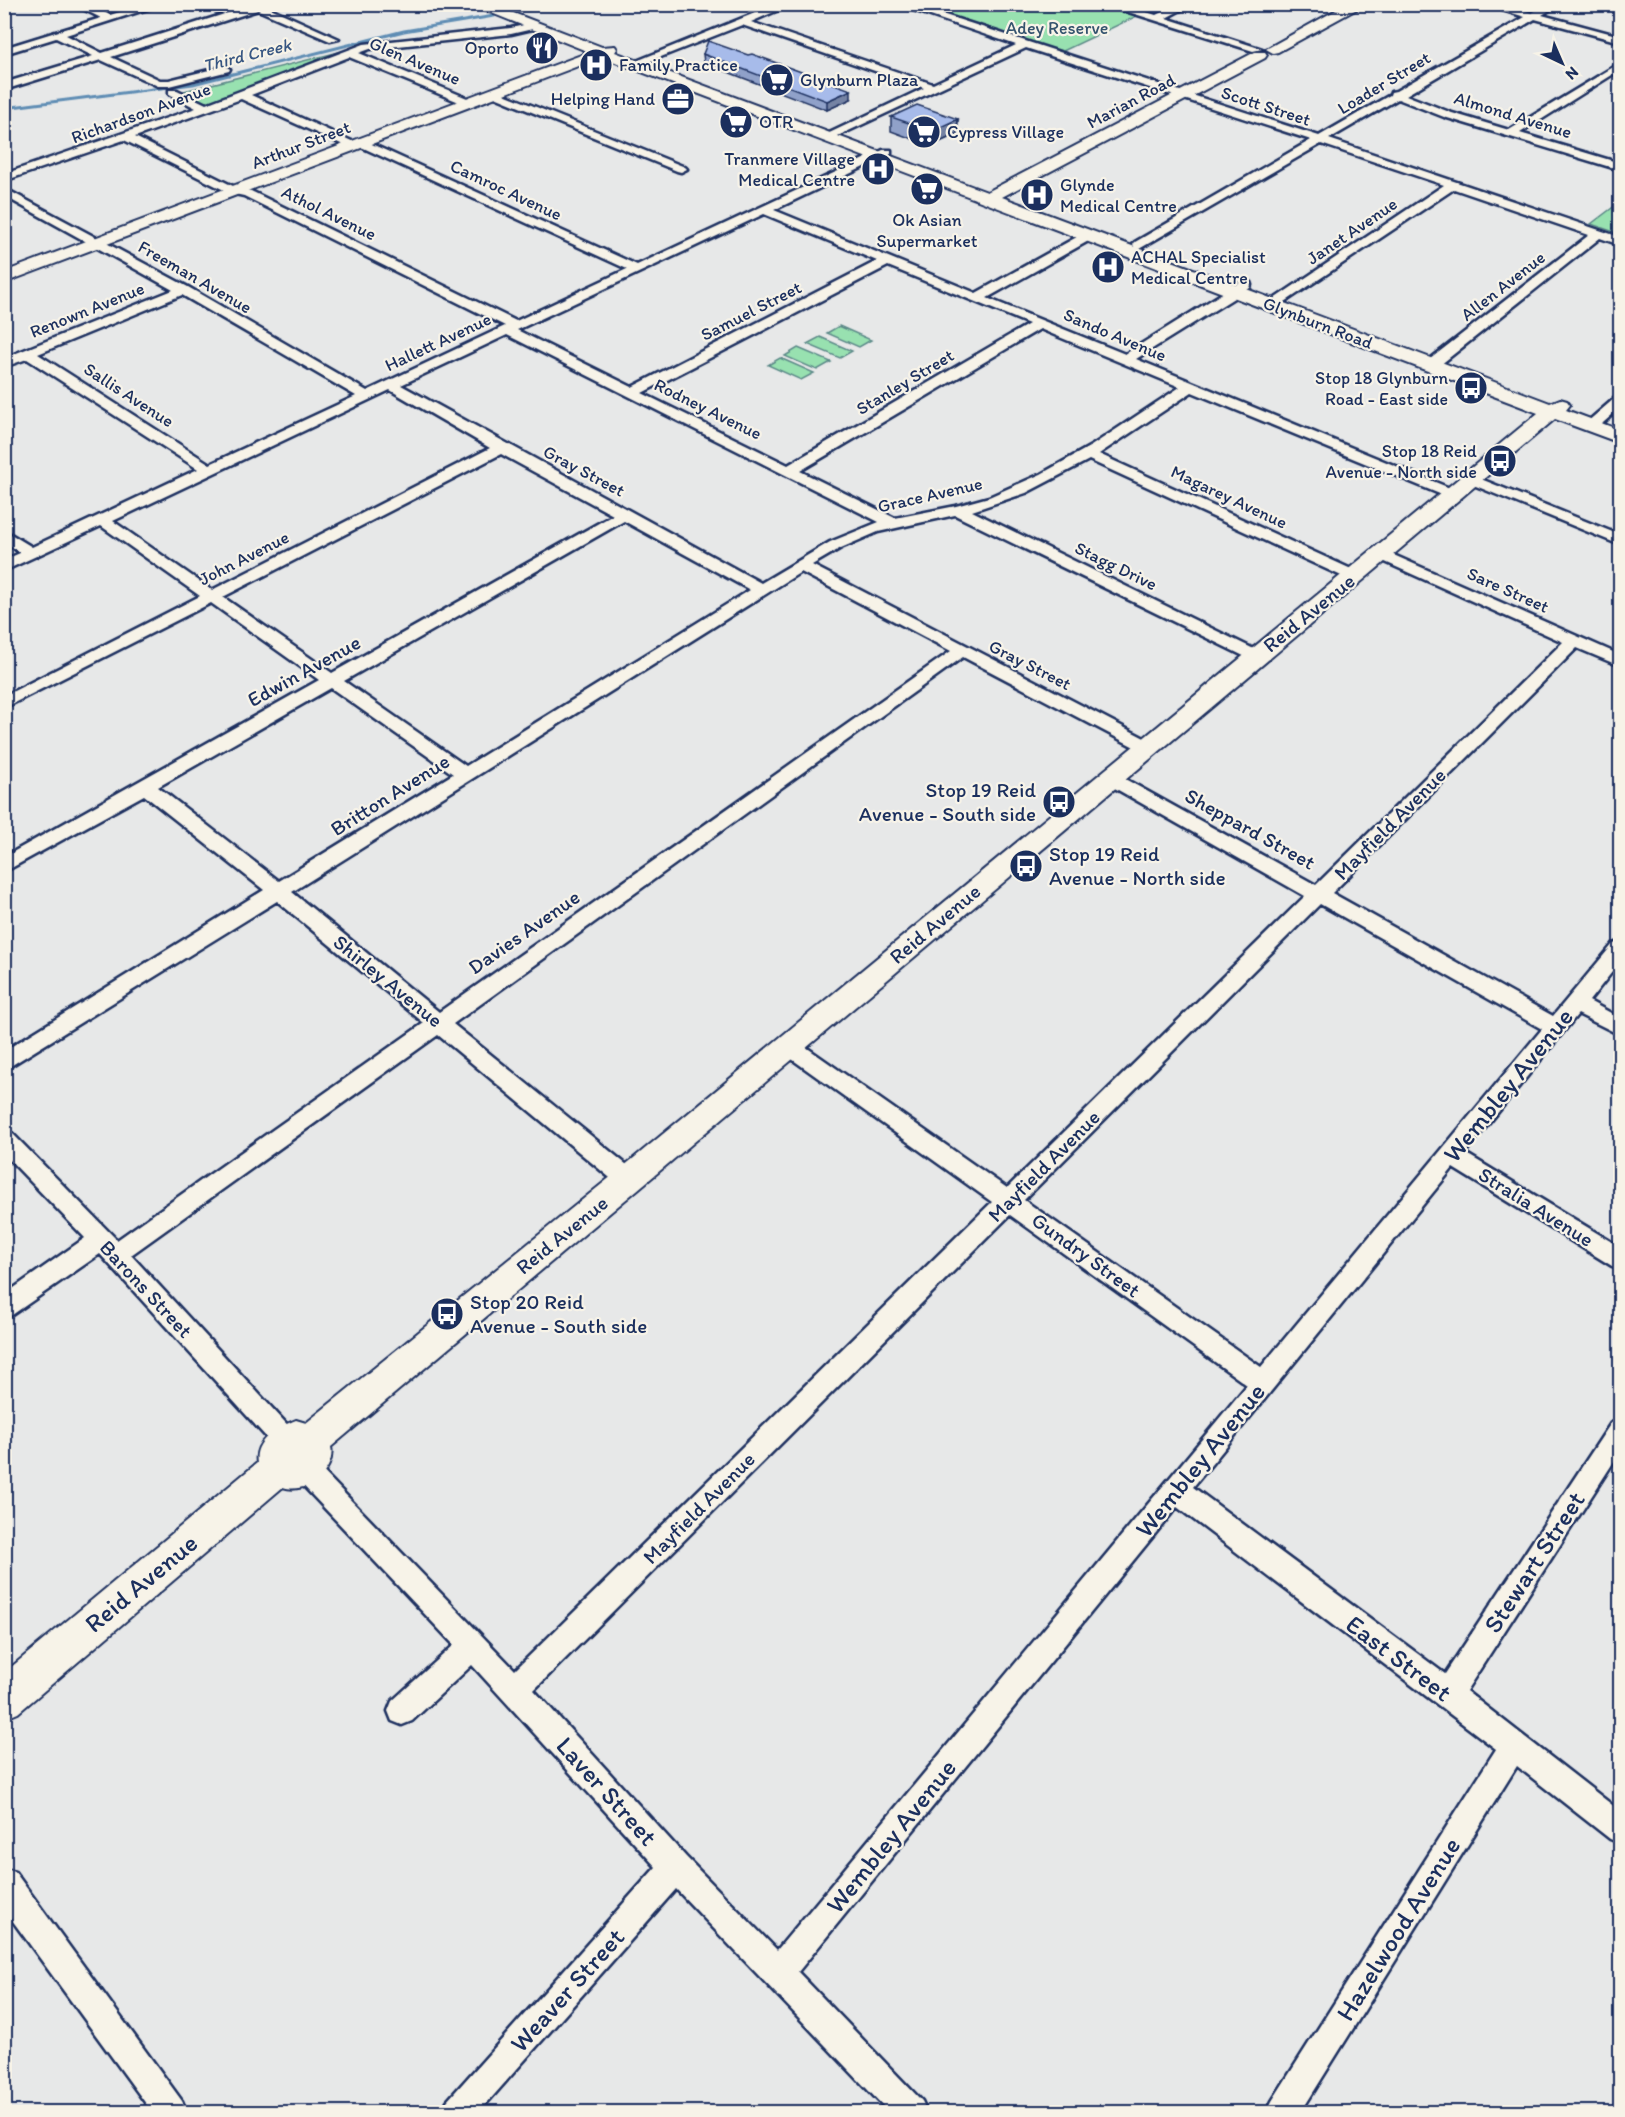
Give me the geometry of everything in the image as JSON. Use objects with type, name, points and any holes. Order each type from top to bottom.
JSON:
[{"type":"street","points":[[78,4],[110,19]]},
{"type":"street","points":[[4,51],[158,4]]},
{"type":"street","name":"Glynburn Road","points":[[476,4],[782,112],[832,135],[993,196],[1088,236],[1277,302],[1595,423],[1620,437]]},
{"type":"street","points":[[639,62],[787,4]]},
{"type":"street","name":"Scott Street","points":[[900,4],[1321,140],[1451,186],[1620,241]]},
{"type":"street","points":[[1108,4],[1263,51]]},
{"type":"street","points":[[1156,19],[1187,4]]},
{"type":"street","name":"Marian Road","points":[[993,196],[1263,51],[1359,4]]},
{"type":"street","points":[[1488,4],[1620,39]]},
{"type":"street","name":"Loader Street","points":[[1139,245],[1321,140],[1395,94],[1554,4]]},
{"type":"street","points":[[4,87],[263,6],[334,39]]},
{"type":"street","name":"Glynburn Road","points":[[502,12],[533,26],[582,54]]},
{"type":"street","points":[[743,22],[935,88]]},
{"type":"street","name":"Richardson Avenue","points":[[4,178],[205,108],[349,52],[379,44],[511,31],[533,26]]},
{"type":"street","points":[[57,35],[169,88],[205,108]]},
{"type":"street","points":[[832,135],[1024,45]]},
{"type":"street","name":"Arthur Street","points":[[4,279],[494,93],[582,54],[607,50]]},
{"type":"street","name":"Glen Avenue","points":[[349,52],[468,102]]},
{"type":"street","name":"Glynburn Road","points":[[639,62],[799,127],[832,135]]},
{"type":"street","points":[[1512,134],[1620,66]]},
{"type":"street","points":[[169,88],[225,69]]},
{"type":"street","points":[[494,93],[681,169]]},
{"type":"street","name":"Camroc Avenue","points":[[240,94],[636,269]]},
{"type":"street","name":"Almond Avenue","points":[[1395,94],[1448,115],[1620,167]]},
{"type":"street","points":[[782,112],[798,123],[799,127]]},
{"type":"street","name":"Athol Avenue","points":[[125,136],[234,191],[247,193],[511,328]]},
{"type":"street","name":"Hallett Avenue","points":[[4,566],[882,154]]},
{"type":"street","name":"Janet Avenue","points":[[1277,302],[1451,186]]},
{"type":"street","name":"Freeman Avenue","points":[[6,194],[183,290],[366,396]]},
{"type":"street","name":"Glynburn Road","points":[[993,196],[1139,245],[1240,289]]},
{"type":"street","name":"Sando Avenue","points":[[764,210],[1191,386],[1461,486],[1620,540]]},
{"type":"street","name":"Allen Avenue","points":[[1435,362],[1598,234]]},
{"type":"street","points":[[977,298],[1088,236]]},
{"type":"street","name":"Samuel Street","points":[[631,393],[888,261]]},
{"type":"street","points":[[1126,359],[1240,289]]},
{"type":"street","name":"Renown Avenue","points":[[4,363],[183,290]]},
{"type":"street","name":"Stanley Street","points":[[789,471],[1040,323]]},
{"type":"street","name":"Rodney Avenue","points":[[511,328],[631,393],[893,523]]},
{"type":"street","name":"Sallis Avenue","points":[[27,353],[209,470]]},
{"type":"street","name":"Gray Street","points":[[390,385],[761,589]]},
{"type":"street","name":"Grace Avenue","points":[[800,565],[839,542],[893,523],[959,511],[1025,488],[1088,454],[1191,386]]},
{"type":"street","points":[[1595,423],[1620,401]]},
{"type":"street","name":"Reid Avenue","points":[[4,1698],[1556,408]]},
{"type":"street","name":"Glynburn Road","points":[[1595,423],[1620,428]]},
{"type":"street","name":"John Avenue","points":[[4,703],[501,448]]},
{"type":"street","name":"Magarey Avenue","points":[[1088,454],[1354,576]]},
{"type":"street","name":"Stagg Drive","points":[[959,511],[1256,657]]},
{"type":"street","name":"Edwin Avenue","points":[[4,866],[624,515]]},
{"type":"street","points":[[102,520],[465,774]]},
{"type":"street","points":[[4,534],[31,554]]},
{"type":"street","name":"Sare Street","points":[[1380,555],[1620,661]]},
{"type":"street","name":"Gray Street","points":[[800,565],[1148,747]]},
{"type":"street","name":"Britton Avenue","points":[[4,1062],[800,565]]},
{"type":"street","name":"Mayfield Avenue","points":[[514,1690],[1574,641]]},
{"type":"street","name":"Davies Avenue","points":[[4,1308],[108,1247],[438,1023],[961,651]]},
{"type":"street","name":"Sheppard Street","points":[[1110,778],[1556,1027]]},
{"type":"street","name":"Shirley Avenue","points":[[145,786],[278,891],[629,1179]]},
{"type":"street","name":"Wembley Avenue","points":[[779,1972],[1620,949]]},
{"type":"street","points":[[1576,1003],[1620,1027]]},
{"type":"street","name":"Gundry Street","points":[[789,1046],[1264,1383]]},
{"type":"street","name":"Barons Street","points":[[4,1139],[108,1247],[295,1455]]},
{"type":"street","name":"Stralia Avenue","points":[[1451,1155],[1620,1259]]},
{"type":"street","name":"Stewart Street","points":[[1448,1694],[1620,1431]]},
{"type":"street","name":"Laver Street","points":[[295,1455],[676,1867],[911,2112]]},
{"type":"street","name":"East Street","points":[[1176,1490],[1448,1694],[1620,1828]]},
{"type":"street","points":[[402,1711],[473,1646]]},
{"type":"street","name":"Hazelwood Avenue","points":[[1283,2112],[1514,1746]]},
{"type":"street","name":"Weaver Street","points":[[458,2112],[676,1867]]},
{"type":"street","points":[[4,1883],[171,2112]]},
{"type":"green space","name":"Adey Reserve","points":[[907,5],[1097,5],[1137,16],[1059,53]]},
{"type":"green space","points":[[351,49],[211,103],[201,102],[180,92]]},
{"type":"green space","points":[[1620,202],[1620,234],[1591,224]]},
{"type":"green space","points":[[839,326],[871,340],[859,347],[827,333]]},
{"type":"green space","points":[[820,337],[852,351],[840,358],[807,344]]},
{"type":"green space","points":[[798,348],[831,362],[817,370],[785,356]]},
{"type":"green space","points":[[780,358],[814,373],[801,380],[768,365]]},
{"type":"building","points":[[708,41],[748,55],[752,54],[851,90],[827,101],[703,54]]},
{"type":"building","points":[[917,105],[958,119],[932,131],[891,117]]},
{"type":"waterway","name":"Third Creek","points":[[4,108],[193,84],[404,31],[494,16]]},
{"type":"place","name":"Oporto","points":[[542,48]]},
{"type":"place","name":"Family Practice","points":[[596,65]]},
{"type":"place","name":"Glynburn Plaza","points":[[777,80]]},
{"type":"place","name":"Helping Hand","points":[[678,99]]},
{"type":"place","name":"OTR","points":[[736,122]]},
{"type":"place","name":"Cypress Village","points":[[924,132]]},
{"type":"place","name":"Tranmere Village Medical Centre","points":[[878,169]]},
{"type":"place","name":"Ok Asian Supermarket","points":[[927,189]]},
{"type":"place","name":"Glynde Medical Centre","points":[[1037,195]]},
{"type":"place","name":"ACHAL Specialist Medical Centre","points":[[1108,267]]},
{"type":"place","name":"Stop 18 Glynburn Road - East side","points":[[1471,388]]},
{"type":"place","name":"Stop 18 Reid Avenue - North side","points":[[1500,461]]},
{"type":"place","name":"Stop 19 Reid Avenue - South side","points":[[1059,802]]},
{"type":"place","name":"Stop 19 Reid Avenue - North side","points":[[1026,866]]},
{"type":"place","name":"Stop 20 Reid Avenue - South side","points":[[447,1314]]}]
